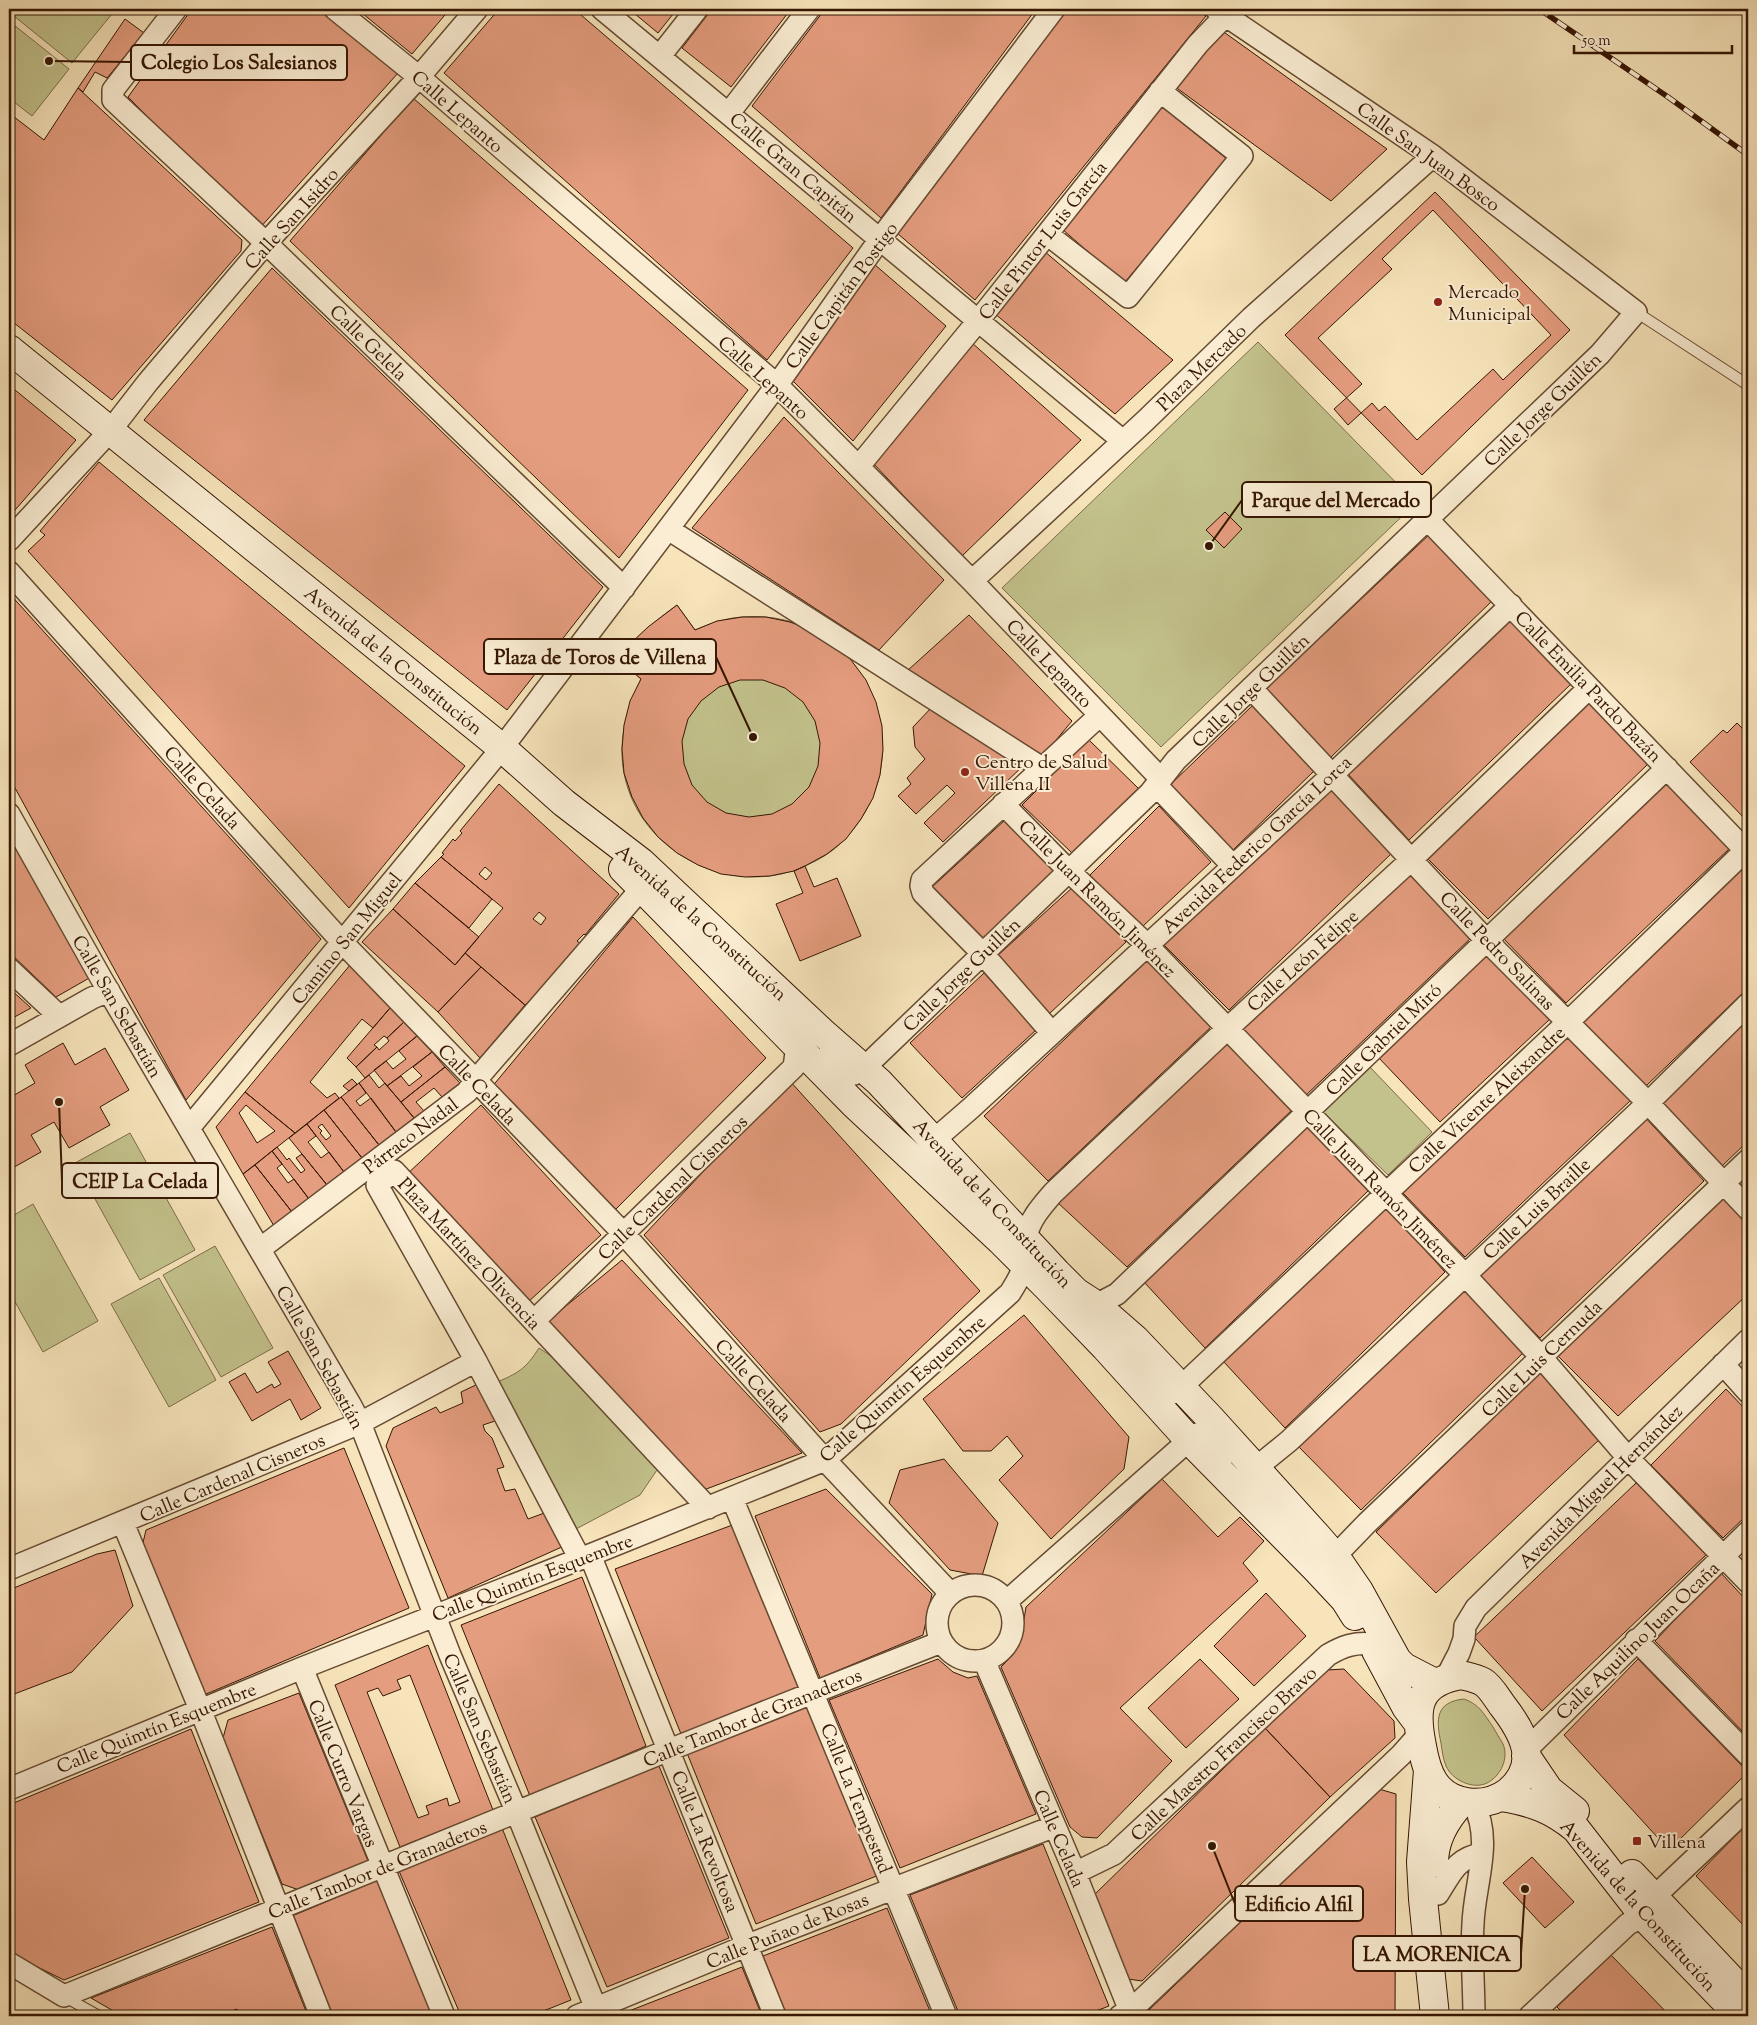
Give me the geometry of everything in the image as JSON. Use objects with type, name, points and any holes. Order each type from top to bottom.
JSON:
[{"type":"street","name":"Calle Gelela","points":[[176,9],[113,90],[113,100],[266,243],[624,588]]},
{"type":"street","name":"Calle Lepanto","points":[[334,9],[419,78],[777,385],[972,582],[1100,715],[1233,866]]},
{"type":"street","name":"Calle San Isidro","points":[[9,540],[110,431],[148,382],[266,243],[419,78],[477,9]]},
{"type":"street","name":"Calle Gran Capitán","points":[[602,9],[1123,441]]},
{"type":"street","points":[[660,56],[696,9]]},
{"type":"street","points":[[729,113],[810,9]]},
{"type":"street","name":"Calle Capitán Postigo","points":[[502,748],[777,385],[880,239],[1054,9]]},
{"type":"street","name":"Calle Pintor Luis García","points":[[858,466],[978,321],[1198,44],[1221,12]]},
{"type":"street","name":"Calle San Juan Bosco","points":[[1221,12],[1433,156],[1636,312]]},
{"type":"street","points":[[1047,234],[1128,297],[1242,156],[1160,91]]},
{"type":"street","name":"Plaza Mercado","points":[[972,582],[1251,318],[1433,156]]},
{"type":"street","name":"Calle Jorge Guillén","points":[[864,1068],[1158,782],[1176,760],[1600,354],[1636,312]]},
{"type":"street","name":"Avenida de la Constitución","points":[[9,348],[502,748],[564,803],[641,862],[822,1032],[864,1068],[931,1136],[1025,1252],[1076,1292],[1096,1305],[1135,1339],[1254,1465],[1337,1559],[1359,1590],[1397,1660],[1404,1667],[1441,1681]]},
{"type":"street","name":"Calle Emilia Pardo Bazán","points":[[1428,520],[1747,852]]},
{"type":"street","points":[[668,529],[1042,768]]},
{"type":"street","name":"Calle Celada","points":[[9,572],[343,943],[474,1081],[624,1234],[825,1460],[950,1593]]},
{"type":"street","name":"Avenida Federico García Lorca","points":[[931,1136],[941,1134],[1052,1033],[1146,944],[1332,775],[1511,605]]},
{"type":"street","name":"Calle Pedro Salinas","points":[[1251,688],[1486,941],[1648,1103],[1748,1209]]},
{"type":"street","name":"Calle León Felipe","points":[[1010,1293],[1021,1276],[1025,1252],[1037,1211],[1053,1194],[1227,1029],[1411,860],[1589,688]]},
{"type":"street","points":[[1052,1033],[983,954],[923,893],[920,886],[922,880],[1100,715]]},
{"type":"street","name":"Camino San Miguel","points":[[189,1128],[502,748]]},
{"type":"street","name":"Calle Gabriel Miró","points":[[1096,1305],[1117,1294],[1667,768]]},
{"type":"street","points":[[564,803],[641,889],[686,931],[747,996],[854,1104],[1001,1241],[1025,1252],[1047,1287],[1105,1347],[1189,1440],[1345,1600],[1418,1727],[1428,1770],[1422,1862],[1423,1899],[1435,2016]]},
{"type":"street","name":"Calle Juan Ramón Jiménez","points":[[1003,804],[1068,870],[1146,944],[1464,1274],[1542,1358],[1628,1458],[1748,1582]]},
{"type":"street","name":"Calle San Sebastián","points":[[9,814],[109,991],[360,1423],[434,1615],[517,1813],[590,2014]]},
{"type":"street","name":"Calle Vicente Aleixandre","points":[[1181,1387],[1747,852]]},
{"type":"street","name":"Párraco Nadal","points":[[260,1249],[467,1092],[474,1081],[641,889]]},
{"type":"street","points":[[9,969],[59,1016]]},
{"type":"street","points":[[9,1045],[92,998],[109,991]]},
{"type":"street","points":[[747,996],[779,1015],[818,1056],[840,1074],[849,1076],[857,1074],[864,1068]]},
{"type":"street","name":"Calle Luis Braille","points":[[1254,1465],[1272,1457],[1464,1274],[1648,1103],[1748,1004]]},
{"type":"street","name":"Calle Cardenal Cisneros","points":[[534,1321],[794,1068],[797,1046]]},
{"type":"street","name":"Calle Luis Cernuda","points":[[1337,1559],[1339,1552],[1367,1522],[1542,1358],[1748,1160]]},
{"type":"street","name":"Plaza Martínez Olivencia","points":[[585,1557],[377,1184],[394,1171],[708,1508]]},
{"type":"street","points":[[1010,1293],[1047,1287]]},
{"type":"street","name":"Calle Quimtín Esquembre","points":[[9,1788],[302,1668],[825,1460],[1010,1293]]},
{"type":"street","name":"Avenida Miguel Hernández","points":[[1441,1681],[1454,1664],[1464,1638],[1465,1626],[1476,1608],[1748,1340]]},
{"type":"street","points":[[1105,1347],[1119,1350],[1130,1357],[1162,1390],[1173,1393],[1181,1387]]},
{"type":"street","name":"Calle Cardenal Cisneros","points":[[9,1569],[360,1423],[476,1361]]},
{"type":"street","points":[[1723,1364],[1748,1392]]},
{"type":"street","points":[[1007,1601],[1196,1434],[1210,1434],[1295,1525],[1337,1559]]},
{"type":"street","name":"Calle La Tempestad","points":[[732,1498],[946,2016]]},
{"type":"street","points":[[123,1523],[200,1709],[321,2016]]},
{"type":"street","name":"Calle Aquilino Juan Ocaña","points":[[1526,1752],[1636,1640],[1748,1532]]},
{"type":"street","name":"Calle La Revoltosa","points":[[585,1557],[669,1750],[775,2016]]},
{"type":"street","points":[[970,1585],[980,1585],[1000,1593],[1007,1601],[1012,1612],[1014,1625],[1011,1636],[1000,1652],[984,1660],[972,1661],[959,1658],[949,1652],[941,1642],[937,1632],[936,1621],[941,1606],[950,1593],[970,1585]]},
{"type":"street","points":[[1428,1770],[1441,1791],[1452,1798],[1467,1803],[1484,1802],[1501,1797],[1518,1780],[1524,1769],[1526,1752],[1520,1730],[1485,1683],[1474,1664],[1464,1638]]},
{"type":"street","points":[[1636,1640],[1748,1755]]},
{"type":"street","name":"Calle Tambor de Granaderos","points":[[64,1996],[669,1750],[941,1642]]},
{"type":"street","name":"Calle Maestro Francisco Bravo","points":[[1075,1873],[1114,1854],[1328,1655],[1342,1647],[1360,1643],[1372,1644]]},
{"type":"street","name":"Calle Celada","points":[[984,1660],[1075,1873],[1128,2015]]},
{"type":"street","name":"Calle Curro Vargas","points":[[302,1668],[444,2016]]},
{"type":"street","points":[[1128,2015],[1401,1755],[1416,1738],[1420,1703],[1425,1694],[1441,1681],[1461,1676],[1473,1677],[1485,1683]]},
{"type":"street","name":"Avenida de la Constitución","points":[[1526,1752],[1549,1790],[1585,1820],[1650,1908],[1740,2016]]},
{"type":"street","name":"Avenida de la Constitución","points":[[1501,1797],[1538,1805],[1568,1823],[1650,1908],[1748,1997]]},
{"type":"street","points":[[1467,1803],[1482,1825],[1481,1854],[1473,1923],[1474,2016]]},
{"type":"street","points":[[1450,2016],[1449,1973],[1434,1875],[1434,1852],[1440,1833],[1453,1812],[1467,1803]]},
{"type":"street","points":[[1541,2013],[1628,1924],[1638,1919],[1650,1908],[1748,1808]]},
{"type":"street","name":"Calle Puñao de Rosas","points":[[590,2014],[748,1945],[1055,1826]]},
{"type":"street","points":[[1438,1894],[1462,1860],[1469,1856],[1481,1854]]},
{"type":"street","points":[[9,1964],[64,1996]]},
{"type":"lane","points":[[1636,312],[1748,385]]},
{"type":"lane","points":[[64,1996],[99,2016]]},
{"type":"shaded area","points":[[9,9],[103,9],[111,15],[72,63],[9,12]]},
{"type":"shaded area","points":[[9,21],[69,69],[32,116],[9,98]]},
{"type":"shaded area","points":[[1258,342],[1416,503],[1161,747],[1002,588]]},
{"type":"shaded area","points":[[677,605],[695,630],[724,620],[742,617],[785,620],[821,635],[850,659],[870,691],[881,727],[881,765],[870,803],[846,838],[816,860],[781,874],[752,877],[723,873],[696,863],[671,848],[650,829],[635,805],[625,777],[622,747],[628,712],[641,679],[618,659],[646,630]]},
{"type":"shaded area","points":[[1368,1065],[1432,1132],[1388,1175],[1320,1109]]},
{"type":"shaded area","points":[[130,1133],[195,1250],[140,1280],[75,1163]]},
{"type":"shaded area","points":[[33,1204],[98,1321],[43,1352],[9,1291],[9,1218]]},
{"type":"shaded area","points":[[215,1246],[273,1348],[221,1377],[163,1275]]},
{"type":"shaded area","points":[[159,1278],[216,1380],[169,1407],[111,1304]]},
{"type":"shaded area","points":[[539,1348],[554,1358],[659,1467],[640,1495],[576,1529],[495,1383],[520,1370]]},
{"type":"shaded area","points":[[1464,1699],[1474,1704],[1484,1714],[1505,1749],[1504,1761],[1500,1771],[1492,1780],[1481,1785],[1469,1784],[1453,1776],[1446,1766],[1443,1755],[1438,1727],[1440,1714],[1447,1704]]},
{"type":"building","points":[[192,9],[322,9],[398,73],[259,229],[128,97]]},
{"type":"building","points":[[357,9],[450,9],[412,54]]},
{"type":"building","points":[[499,9],[574,9],[853,248],[767,360],[444,73]]},
{"type":"building","points":[[629,9],[677,9],[658,33]]},
{"type":"building","points":[[712,9],[791,9],[731,87],[682,48]]},
{"type":"building","points":[[825,9],[1036,9],[881,218],[752,106]]},
{"type":"building","points":[[1064,9],[1195,9],[1206,16],[975,300],[897,233]]},
{"type":"building","points":[[125,19],[144,33],[107,78],[95,72],[83,92],[78,88]]},
{"type":"building","points":[[1221,30],[1387,149],[1331,201],[1174,86]]},
{"type":"building","points":[[78,88],[242,240],[241,251],[112,400],[9,319],[9,113],[44,140]]},
{"type":"building","points":[[413,98],[748,390],[619,558],[290,241]]},
{"type":"building","points":[[1160,105],[1228,160],[1124,283],[1062,229]]},
{"type":"building","name":"Mercado Municipal","points":[[1435,192],[1570,330],[1422,475],[1285,335]]},
{"type":"building","name":"Mercado Municipal","points":[[1433,210],[1551,335],[1503,380],[1493,369],[1417,440],[1385,406],[1379,411],[1372,403],[1348,425],[1334,409],[1362,384],[1318,338],[1392,269],[1382,259]]},
{"type":"building","points":[[1044,251],[1173,360],[1115,414],[994,313]]},
{"type":"building","points":[[874,264],[946,326],[853,441],[791,379]]},
{"type":"building","points":[[272,268],[603,587],[507,710],[144,420]]},
{"type":"building","points":[[971,342],[1081,440],[961,557],[873,463]]},
{"type":"building","points":[[9,385],[76,440],[9,517]]},
{"type":"building","points":[[784,417],[944,580],[879,650],[692,528]]},
{"type":"building","points":[[99,462],[465,766],[349,908],[28,551],[45,535],[40,531]]},
{"type":"building","points":[[1225,512],[1242,529],[1224,548],[1206,530]]},
{"type":"building","points":[[1432,532],[1494,599],[1330,758],[1265,690]]},
{"type":"building","points":[[9,593],[321,939],[186,1100],[9,777]]},
{"type":"building","points":[[677,605],[695,630],[717,621],[742,617],[766,617],[790,622],[813,631],[834,644],[851,660],[866,680],[876,702],[882,726],[883,750],[880,775],[873,798],[861,819],[846,839],[827,854],[794,871],[770,876],[745,877],[721,874],[698,865],[677,853],[658,837],[643,818],[632,797],[624,773],[622,749],[624,725],[630,701],[641,679],[618,659],[629,645],[648,627]],"holes":[[[740,680],[763,680],[785,688],[803,702],[815,721],[820,743],[818,766],[809,787],[792,804],[772,814],[749,817],[726,813],[707,802],[692,785],[684,764],[682,741],[688,719],[701,701],[719,687]]]},
{"type":"building","points":[[969,615],[1072,721],[1041,758],[907,671]]},
{"type":"building","points":[[1509,616],[1572,683],[1409,840],[1347,773]]},
{"type":"building","points":[[1589,698],[1649,763],[1488,919],[1425,856]]},
{"type":"building","name":"Centro de Salud Villena II","points":[[933,706],[1024,765],[943,842],[924,823],[955,793],[947,785],[916,814],[898,796],[911,784],[907,778],[925,759],[915,747],[913,727]]},
{"type":"building","points":[[1252,706],[1314,771],[1231,852],[1170,785]]},
{"type":"building","points":[[1737,723],[1748,734],[1748,822],[1690,762],[1723,730],[1727,733]]},
{"type":"building","points":[[1088,739],[1140,790],[1073,854],[1022,805]]},
{"type":"building","points":[[1667,779],[1730,848],[1566,1003],[1502,937]]},
{"type":"building","points":[[499,784],[619,894],[585,935],[577,941],[580,943],[530,1004],[527,1003],[525,1005],[465,953],[503,908],[441,857],[453,839],[455,841],[462,833],[460,831]],"holes":[[[485,867],[492,873],[486,880],[479,874]],[[539,912],[546,918],[541,925],[533,919]]]},
{"type":"building","points":[[1331,786],[1392,853],[1229,1010],[1163,944]]},
{"type":"building","points":[[1159,806],[1211,862],[1142,927],[1090,875]]},
{"type":"building","points":[[1005,820],[1054,872],[984,943],[931,888]]},
{"type":"building","points":[[9,833],[91,977],[56,997],[9,952]]},
{"type":"building","points":[[441,857],[492,899],[469,928],[415,883]]},
{"type":"building","points":[[1745,863],[1748,867],[1748,988],[1646,1086],[1578,1018]]},
{"type":"building","points":[[805,866],[814,887],[837,878],[861,936],[800,961],[776,904],[803,893],[794,871]]},
{"type":"building","points":[[1410,871],[1473,936],[1304,1097],[1241,1029]]},
{"type":"building","points":[[415,883],[479,937],[455,965],[393,909]]},
{"type":"building","points":[[1073,887],[1126,942],[1049,1014],[995,958]]},
{"type":"building","points":[[393,909],[455,965],[465,953],[481,967],[438,1012],[362,942]]},
{"type":"building","points":[[633,917],[766,1058],[616,1209],[491,1088]]},
{"type":"building","points":[[1487,952],[1550,1019],[1440,1122],[1378,1057]]},
{"type":"building","points":[[1148,960],[1213,1025],[1048,1181],[984,1116]]},
{"type":"building","points":[[350,965],[390,1008],[373,1028],[362,1019],[310,1082],[327,1098],[335,1093],[339,1098],[295,1133],[245,1092]]},
{"type":"building","points":[[481,967],[525,1005],[480,1058],[438,1012]]},
{"type":"building","points":[[984,973],[1036,1030],[962,1098],[910,1043]]},
{"type":"building","points":[[9,988],[31,1008],[9,1020]]},
{"type":"building","points":[[390,1008],[404,1022],[387,1038],[384,1036],[374,1045],[377,1047],[356,1067],[347,1058]]},
{"type":"building","points":[[1748,1016],[1748,1141],[1722,1166],[1659,1099]]},
{"type":"building","points":[[404,1022],[417,1036],[365,1078],[356,1067],[377,1047],[379,1050],[389,1041],[387,1038]]},
{"type":"building","points":[[1566,1034],[1631,1100],[1465,1257],[1402,1192]]},
{"type":"building","points":[[417,1036],[432,1052],[387,1086],[374,1070],[386,1061],[393,1069],[406,1059],[399,1051]]},
{"type":"building","points":[[63,1043],[75,1065],[105,1048],[129,1090],[100,1107],[110,1125],[69,1148],[54,1122],[31,1135],[41,1152],[9,1170],[9,1093],[11,1097],[35,1083],[25,1065]]},
{"type":"building","points":[[1227,1044],[1292,1110],[1127,1267],[1057,1202]]},
{"type":"building","points":[[432,1052],[445,1067],[401,1102],[387,1086],[401,1076],[409,1086],[422,1076],[413,1067]]},
{"type":"building","points":[[445,1067],[460,1083],[442,1097],[434,1088],[416,1102],[424,1111],[414,1118],[401,1102]]},
{"type":"building","points":[[369,1075],[379,1088],[385,1083],[414,1118],[396,1132],[359,1083]]},
{"type":"building","points":[[352,1079],[357,1084],[349,1091],[343,1086]]},
{"type":"building","points":[[789,1080],[980,1291],[841,1424],[820,1432],[644,1235]]},
{"type":"building","points":[[359,1083],[366,1093],[356,1101],[360,1106],[371,1098],[396,1132],[379,1145],[341,1097]]},
{"type":"building","points":[[245,1092],[295,1133],[243,1174],[216,1127]],"holes":[[[246,1105],[275,1131],[257,1143],[239,1113]]]},
{"type":"building","points":[[341,1097],[379,1145],[362,1158],[324,1110]]},
{"type":"building","points":[[481,1105],[601,1235],[527,1303],[405,1176]]},
{"type":"building","points":[[324,1110],[362,1158],[344,1172],[307,1124]],"holes":[[[322,1124],[331,1136],[326,1140],[318,1127]]]},
{"type":"building","points":[[1643,1115],[1704,1181],[1540,1338],[1477,1274]]},
{"type":"building","points":[[307,1124],[316,1136],[308,1142],[321,1158],[329,1152],[344,1172],[327,1185],[289,1138]]},
{"type":"building","points":[[1305,1124],[1368,1191],[1205,1348],[1144,1282]]},
{"type":"building","points":[[277,1147],[301,1173],[305,1170],[296,1158],[302,1154],[327,1185],[309,1199],[272,1151]]},
{"type":"building","points":[[272,1151],[282,1164],[277,1168],[288,1183],[294,1179],[309,1199],[292,1212],[255,1165]]},
{"type":"building","points":[[255,1165],[292,1212],[274,1226],[243,1174]]},
{"type":"building","points":[[1748,1169],[1748,1196],[1735,1182]]},
{"type":"building","points":[[1722,1197],[1748,1226],[1748,1294],[1618,1416],[1555,1353]]},
{"type":"building","points":[[1386,1207],[1445,1272],[1285,1428],[1223,1361]]},
{"type":"building","points":[[622,1260],[802,1453],[701,1491],[544,1324]]},
{"type":"building","points":[[1462,1287],[1524,1352],[1361,1510],[1296,1444]]},
{"type":"building","points":[[1024,1315],[1129,1437],[1124,1469],[1051,1539],[999,1480],[1023,1456],[1007,1436],[991,1451],[963,1451],[923,1399]]},
{"type":"building","points":[[288,1351],[321,1408],[301,1420],[290,1399],[252,1421],[229,1382],[245,1373],[257,1393],[272,1384],[274,1388],[281,1384],[268,1362]]},
{"type":"building","points":[[1541,1371],[1600,1439],[1436,1593],[1376,1532]]},
{"type":"building","points":[[480,1383],[495,1421],[483,1425],[485,1431],[492,1438],[504,1467],[497,1469],[505,1491],[515,1489],[528,1519],[547,1512],[564,1546],[448,1598],[386,1446],[393,1428],[436,1407],[440,1413],[463,1403],[461,1392]]},
{"type":"building","points":[[1726,1389],[1748,1412],[1748,1514],[1723,1538],[1651,1465]]},
{"type":"building","points":[[344,1448],[409,1608],[204,1695],[141,1551],[146,1530]]},
{"type":"building","points":[[944,1459],[998,1523],[982,1576],[950,1570],[889,1503],[900,1470]]},
{"type":"building","points":[[1162,1479],[1218,1537],[1240,1517],[1264,1541],[1243,1563],[1258,1581],[1120,1708],[1172,1761],[1097,1838],[1082,1837],[1070,1827],[1001,1667],[1012,1656],[1021,1637],[1026,1607]]},
{"type":"building","points":[[1636,1483],[1707,1554],[1542,1711],[1474,1637]]},
{"type":"building","points":[[826,1489],[932,1594],[923,1635],[820,1678],[755,1516]]},
{"type":"building","points":[[735,1524],[801,1686],[681,1734],[615,1569]]},
{"type":"building","points":[[115,1550],[133,1606],[72,1672],[9,1696],[9,1590],[97,1554]]},
{"type":"building","points":[[1720,1572],[1748,1602],[1748,1737],[1655,1641]]},
{"type":"building","points":[[582,1577],[646,1746],[530,1796],[461,1625]]},
{"type":"building","points":[[1266,1593],[1306,1636],[1254,1686],[1214,1646]]},
{"type":"building","points":[[428,1645],[493,1810],[400,1847],[335,1685]],"holes":[[[410,1675],[460,1802],[449,1806],[447,1798],[426,1806],[429,1814],[418,1818],[367,1692],[378,1688],[383,1696],[401,1689],[397,1680]]]},
{"type":"building","points":[[938,1659],[953,1672],[968,1678],[977,1676],[1036,1814],[900,1868],[829,1700]]},
{"type":"building","points":[[1200,1659],[1239,1699],[1186,1748],[1148,1708]]},
{"type":"building","points":[[1638,1659],[1748,1772],[1669,1850],[1564,1735]]},
{"type":"building","points":[[1344,1669],[1394,1721],[1395,1738],[1330,1797],[1265,1728],[1327,1670]]},
{"type":"building","points":[[299,1693],[368,1861],[299,1890],[282,1884],[223,1738],[228,1720]]},
{"type":"building","points":[[810,1705],[879,1875],[756,1924],[687,1753]]},
{"type":"building","points":[[1265,1728],[1330,1797],[1142,1981],[1128,1979],[1094,1895]]},
{"type":"building","points":[[191,1729],[259,1902],[64,1980],[9,1953],[9,1805]]},
{"type":"building","points":[[659,1766],[729,1938],[607,1987],[535,1817]]},
{"type":"building","points":[[1379,1789],[1396,1794],[1395,2016],[1151,2016],[1148,2011]]},
{"type":"building","points":[[1748,1823],[1748,1930],[1696,1876]]},
{"type":"building","points":[[502,1828],[571,2000],[531,2016],[461,2016],[399,1871]]},
{"type":"building","points":[[1043,1844],[1109,2006],[1083,2016],[960,2016],[910,1895]]},
{"type":"building","points":[[1532,1857],[1574,1902],[1545,1928],[1503,1883]]},
{"type":"building","points":[[378,1880],[433,2016],[332,2016],[292,1916]]},
{"type":"building","points":[[887,1908],[932,2016],[787,2016],[763,1956]]},
{"type":"building","points":[[272,1927],[308,2016],[240,2016],[237,2009],[219,2016],[122,2016],[91,1998]]},
{"type":"building","points":[[1611,1955],[1670,2016],[1566,2016],[1557,2007]]},
{"type":"building","points":[[742,1967],[762,2016],[616,2016]]},
{"type":"railway","points":[[1539,9],[1668,97],[1748,155]]},
{"type":"place","name":"Colegio Los Salesianos","points":[[49,61]]},
{"type":"place","name":"Mercado Municipal","points":[[1438,302]]},
{"type":"place","name":"Parque del Mercado","points":[[1209,546]]},
{"type":"place","name":"Plaza de Toros de Villena","points":[[753,737]]},
{"type":"place","name":"Centro de Salud Villena II","points":[[965,772]]},
{"type":"place","name":"CEIP La Celada","points":[[59,1102]]},
{"type":"place","name":"Villena","points":[[1637,1841]]},
{"type":"place","name":"Edificio Alfil","points":[[1212,1846]]},
{"type":"place","name":"LA MORENICA","points":[[1525,1889]]}]
